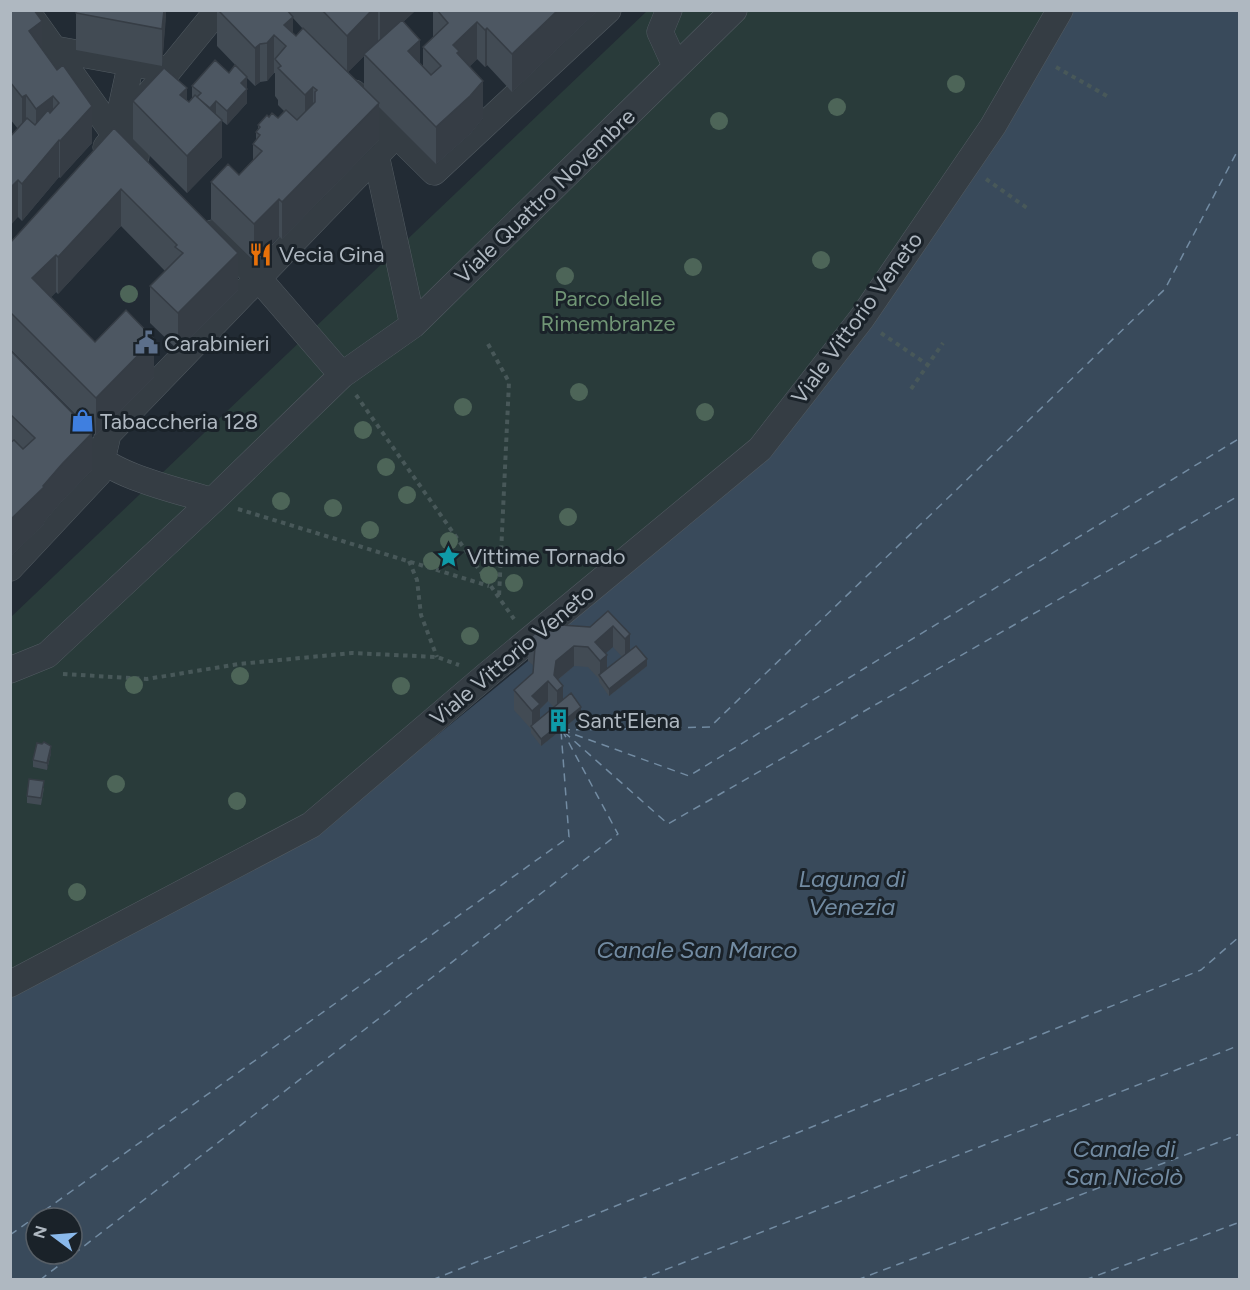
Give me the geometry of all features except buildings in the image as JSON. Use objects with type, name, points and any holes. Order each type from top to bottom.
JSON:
[{"type":"street","points":[[26,10],[115,135],[149,169]]},
{"type":"street","points":[[93,161],[218,10]]},
{"type":"street","points":[[337,76],[434,172],[608,10]]},
{"type":"street","points":[[669,10],[660,32],[676,67]]},
{"type":"street","name":"Viale Quattro Novembre","points":[[10,670],[46,655],[212,501],[342,375],[413,325],[734,10]]},
{"type":"street","name":"Viale Vittorio Veneto","points":[[10,984],[311,825],[487,675],[760,449],[862,318],[993,126],[1060,10]]},
{"type":"street","points":[[54,49],[169,70]]},
{"type":"street","points":[[115,135],[131,63]]},
{"type":"street","points":[[10,568],[99,473],[108,434],[396,135]]},
{"type":"street","points":[[376,155],[413,325]]},
{"type":"street","points":[[200,220],[258,279],[342,375]]},
{"type":"street","points":[[74,433],[101,461],[118,471],[212,501]]},
{"type":"path","points":[[1052,64],[1107,96]]},
{"type":"path","points":[[984,178],[1027,208]]},
{"type":"path","points":[[880,332],[928,365]]},
{"type":"path","points":[[911,389],[943,343]]},
{"type":"path","points":[[488,344],[509,382],[499,598]]},
{"type":"path","points":[[342,375],[530,640]]},
{"type":"path","points":[[212,501],[490,586]]},
{"type":"path","points":[[409,561],[417,580],[421,615],[437,657]]},
{"type":"path","points":[[46,655],[64,675],[147,679],[238,664],[352,653],[437,657],[487,675]]},
{"type":"green space","name":"Parco delle Rimembranze","points":[[647,11],[1050,11],[997,101],[853,312],[752,441],[304,814],[11,971],[11,617]]},
{"type":"water","name":"Canale San Marco","points":[[1069,11],[1239,11],[1239,1279],[11,1280],[11,995],[319,832],[528,661],[553,637],[767,459]]},
{"type":"ferry route","points":[[562,730],[710,727],[1165,289],[1240,146]]},
{"type":"ferry route","points":[[562,730],[689,776],[1240,438]]},
{"type":"ferry route","points":[[564,732],[668,824],[1240,495]]},
{"type":"ferry route","points":[[40,1280],[618,834],[562,730]]},
{"type":"ferry route","points":[[10,1235],[569,837],[561,731]]},
{"type":"ferry route","points":[[432,1280],[1201,970],[1240,936]]},
{"type":"ferry route","points":[[639,1280],[1240,1045]]},
{"type":"ferry route","points":[[857,1280],[1240,1134]]},
{"type":"ferry route","points":[[1085,1280],[1240,1222]]},
{"type":"place","name":"Vecia Gina","points":[[261,254]]},
{"type":"place","name":"Carabinieri","points":[[146,343]]},
{"type":"place","name":"Tabaccheria 128","points":[[82,421]]},
{"type":"place","name":"Vittime Tornado","points":[[449,556]]},
{"type":"place","name":"Sant'Elena","points":[[559,720]]},
{"type":"water label","name":"Laguna di Venezia","points":[[852,892]]},
{"type":"water label","name":"Canale di San Nicolò","points":[[1124,1162]]}]
